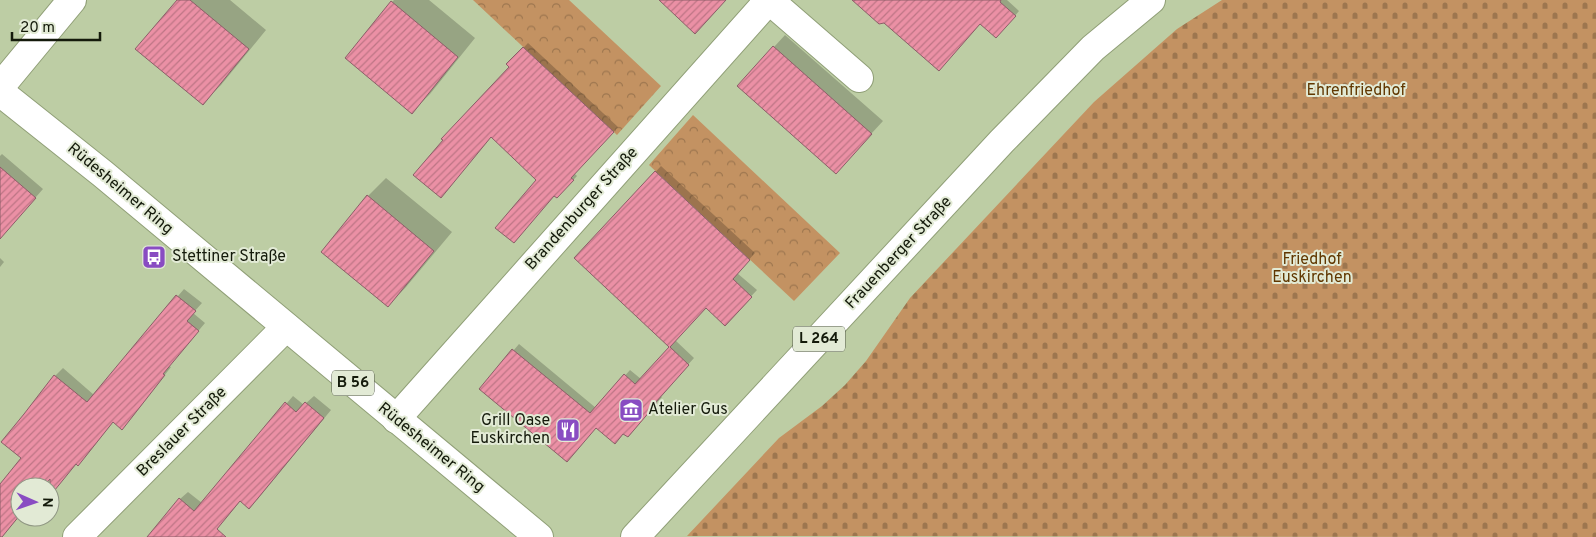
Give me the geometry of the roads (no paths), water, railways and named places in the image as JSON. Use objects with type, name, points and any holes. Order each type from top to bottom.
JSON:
[{"type":"main road","points":[[0,87],[72,0]]},
{"type":"main road","name":"Brandenburger Straße","points":[[396,419],[769,0],[859,78]]},
{"type":"main road","name":"Frauenberger Straße","points":[[635,537],[1009,134],[1093,48],[1151,0]]},
{"type":"main road","name":"Rüdesheimer Ring","points":[[0,92],[103,174],[539,537]]},
{"type":"main road","name":"Breslauer Straße","points":[[77,537],[286,327]]},
{"type":"place","name":"Stettiner Straße","points":[[154,257]]},
{"type":"place","name":"Atelier Gus","points":[[631,410]]},
{"type":"place","name":"Grill Oase Euskirchen","points":[[568,430]]},
{"type":"park label","name":"Ehrenfriedhof","points":[[1356,91]]},
{"type":"park label","name":"Friedhof Euskirchen","points":[[1312,269]]}]
